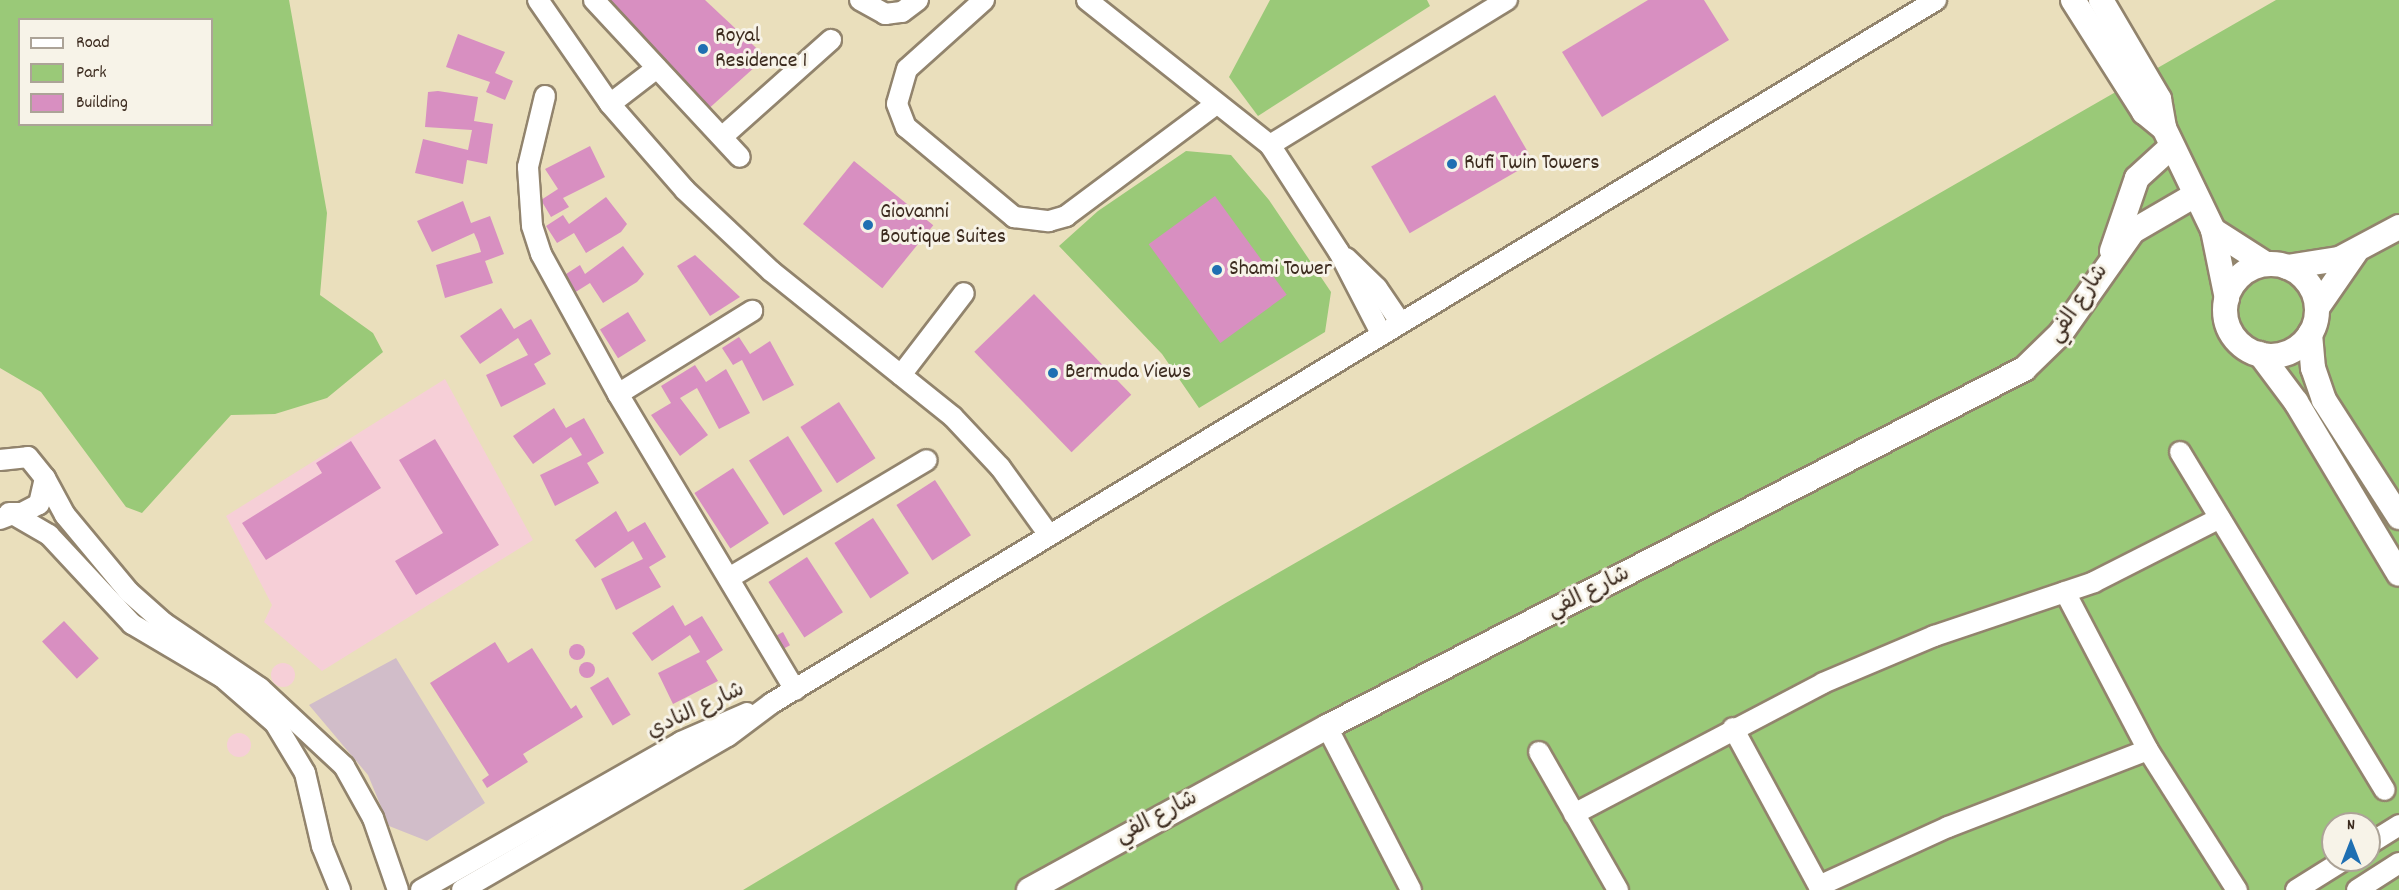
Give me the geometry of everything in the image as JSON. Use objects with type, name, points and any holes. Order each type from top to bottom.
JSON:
[{"type":"street","points":[[538,0],[610,104],[718,224],[978,441],[1049,535]]},
{"type":"street","points":[[594,0],[740,157]]},
{"type":"street","points":[[860,0],[885,14],[902,12],[918,0]]},
{"type":"street","points":[[984,0],[907,69],[897,104],[906,127],[1014,217],[1049,221],[1066,216],[1215,105]]},
{"type":"street","points":[[1087,0],[1215,105],[1270,145],[1339,252],[1381,333]]},
{"type":"street","points":[[1270,145],[1507,0]]},
{"type":"street","points":[[772,703],[1381,333],[1936,0]]},
{"type":"street","points":[[2073,0],[2144,112],[2168,137]]},
{"type":"street","points":[[2101,0],[2159,99],[2168,137],[2213,230],[2227,298],[2229,328],[2242,345],[2260,354],[2296,402],[2399,574]]},
{"type":"street","points":[[722,137],[831,40]]},
{"type":"street","points":[[610,104],[657,68]]},
{"type":"street","points":[[545,96],[528,167],[532,226],[554,281],[618,394],[795,690]]},
{"type":"street","points":[[2111,256],[2137,178],[2168,137]]},
{"type":"street","points":[[2111,256],[2133,231],[2195,195]]},
{"type":"street","points":[[2227,298],[2246,272],[2355,253],[2399,227]]},
{"type":"street","points":[[2213,230],[2312,288],[2317,308]]},
{"type":"street","points":[[1339,252],[1377,288],[1400,322]]},
{"type":"street","points":[[2355,253],[2317,308],[2310,334],[2313,368],[2324,400],[2399,517]]},
{"type":"street","name":"شارع الفي","points":[[1029,890],[1327,727],[2024,369],[2061,333],[2111,256]]},
{"type":"street","points":[[901,375],[964,292]]},
{"type":"street","points":[[618,394],[752,310]]},
{"type":"street","points":[[2260,354],[2283,354],[2310,334]]},
{"type":"street","points":[[0,440],[9,458],[36,462],[65,515],[129,592],[164,623],[260,688],[344,766],[373,818],[398,890]]},
{"type":"street","points":[[2180,452],[2385,790]]},
{"type":"street","points":[[729,578],[927,460]]},
{"type":"street","points":[[4,514],[39,504],[45,478]]},
{"type":"street","points":[[4,514],[65,549],[132,624],[222,677],[275,723],[305,773],[322,846],[340,890]]},
{"type":"street","points":[[1574,814],[1733,728],[1878,658],[2065,592],[2149,557],[2220,518]]},
{"type":"street","points":[[2065,592],[2148,750],[2237,890]]},
{"type":"street","name":"شارع النادي","points":[[421,890],[681,742],[772,703]]},
{"type":"street","name":"شارع النادي","points":[[462,890],[728,736],[772,703]]},
{"type":"street","points":[[1327,727],[1406,888]]},
{"type":"street","points":[[1733,728],[1820,888],[1981,813],[2148,750]]},
{"type":"street","points":[[1539,752],[1618,890]]},
{"type":"street","points":[[2381,836],[2399,825]]},
{"type":"street","points":[[2357,890],[2399,863]]},
{"type":"street","points":[[2296,890],[2325,872]]},
{"type":"shaded area","points":[[445,379],[533,540],[322,671],[264,622],[272,605],[226,516]]},
{"type":"shaded area","points":[[396,658],[485,803],[427,841],[389,826],[368,775],[309,705]]},
{"type":"shaded area","points":[[283,663],[291,667],[295,675],[291,683],[283,687],[275,683],[271,675],[275,667]]},
{"type":"shaded area","points":[[239,733],[247,737],[251,745],[247,753],[239,757],[231,753],[227,745],[231,737]]},
{"type":"green space","points":[[0,0],[289,0],[327,213],[320,295],[373,333],[383,352],[327,398],[275,414],[231,415],[142,513],[126,507],[41,392],[0,368]]},
{"type":"green space","points":[[1270,0],[1427,0],[1430,6],[1258,116],[1229,77]]},
{"type":"green space","points":[[2276,0],[2399,0],[2399,890],[743,890],[1224,604]]},
{"type":"green space","points":[[1186,151],[1231,155],[1269,200],[1331,292],[1325,332],[1199,408],[1162,354],[1059,246],[1098,211]]},
{"type":"building","name":"Royal Residence 1","points":[[603,0],[705,0],[766,57],[705,112]]},
{"type":"building","name":"Rufi Twin Towers","points":[[1648,0],[1704,0],[1729,40],[1602,117],[1562,52]]},
{"type":"building","points":[[458,34],[505,52],[495,73],[513,81],[505,100],[486,92],[490,82],[446,67]]},
{"type":"building","points":[[438,91],[478,97],[474,121],[493,124],[487,164],[467,160],[463,184],[415,173],[423,139],[468,150],[472,130],[425,127],[428,92]]},
{"type":"building","name":"Rufi Twin Towers","points":[[1495,95],[1534,162],[1410,233],[1371,166]]},
{"type":"building","points":[[590,146],[605,177],[563,198],[569,207],[551,217],[541,200],[558,189],[545,169]]},
{"type":"building","name":"Giovanni Boutique Suites","points":[[854,161],[933,225],[882,288],[803,224]]},
{"type":"building","name":"Shami Tower","points":[[1215,196],[1287,295],[1220,343],[1149,244]]},
{"type":"building","points":[[606,197],[627,224],[621,232],[586,253],[574,233],[557,243],[546,226],[563,215],[569,224]]},
{"type":"building","points":[[463,201],[471,223],[490,216],[504,254],[485,261],[493,283],[445,298],[436,265],[481,252],[478,242],[474,233],[432,252],[417,221]]},
{"type":"building","points":[[623,246],[644,274],[637,282],[603,303],[590,283],[574,293],[563,276],[580,265],[585,274]]},
{"type":"building","points":[[695,255],[740,297],[710,316],[677,266]]},
{"type":"building","name":"Bermuda Views","points":[[1034,294],[1131,395],[1072,452],[974,352]]},
{"type":"building","points":[[501,308],[514,329],[531,319],[551,354],[534,364],[546,384],[501,407],[486,375],[528,355],[518,338],[480,364],[460,336]]},
{"type":"building","points":[[628,312],[646,341],[618,358],[600,329]]},
{"type":"building","points":[[739,337],[750,354],[770,341],[794,385],[763,401],[742,360],[733,365],[722,348]]},
{"type":"building","points":[[695,365],[706,382],[726,369],[750,413],[719,429],[697,388],[680,398],[708,435],[680,456],[651,415],[671,403],[661,386]]},
{"type":"building","points":[[839,402],[875,458],[837,483],[800,427]]},
{"type":"building","points":[[554,408],[566,428],[584,418],[604,453],[587,463],[599,483],[555,506],[540,475],[582,455],[571,437],[533,464],[513,436]]},
{"type":"building","points":[[788,436],[822,491],[783,515],[749,460]]},
{"type":"building","points":[[435,439],[499,545],[416,595],[395,561],[443,533],[399,460]]},
{"type":"building","points":[[351,441],[381,488],[266,560],[242,523],[322,473],[316,463]]},
{"type":"building","points":[[733,468],[769,523],[730,548],[694,493]]},
{"type":"building","points":[[935,480],[971,535],[932,560],[896,505]]},
{"type":"building","points":[[616,511],[628,532],[645,522],[666,557],[649,567],[661,587],[616,610],[601,579],[643,559],[633,541],[595,568],[575,540]]},
{"type":"building","points":[[873,518],[909,573],[870,598],[834,543]]},
{"type":"building","points":[[807,557],[843,612],[804,637],[768,582]]},
{"type":"building","points":[[673,605],[685,626],[702,616],[723,650],[706,661],[718,681],[673,704],[658,673],[700,652],[690,635],[652,661],[632,633]]},
{"type":"building","points":[[64,621],[99,658],[77,679],[42,641]]},
{"type":"building","points":[[783,632],[790,645],[782,649],[775,636]]},
{"type":"building","points":[[495,642],[508,663],[532,648],[571,709],[576,705],[583,717],[523,754],[528,762],[487,788],[482,780],[489,775],[430,683]]},
{"type":"building","points":[[574,644],[580,644],[585,652],[583,658],[574,660],[569,655],[569,649]]},
{"type":"building","points":[[584,662],[590,662],[595,670],[593,676],[584,678],[579,673],[579,667]]},
{"type":"building","points":[[608,677],[631,715],[613,726],[590,688]]},
{"type":"place","name":"Royal Residence 1","points":[[703,49]]},
{"type":"place","name":"Rufi Twin Towers","points":[[1452,164]]},
{"type":"place","name":"Giovanni Boutique Suites","points":[[868,225]]},
{"type":"place","name":"Shami Tower","points":[[1217,270]]},
{"type":"place","name":"Bermuda Views","points":[[1053,373]]}]
